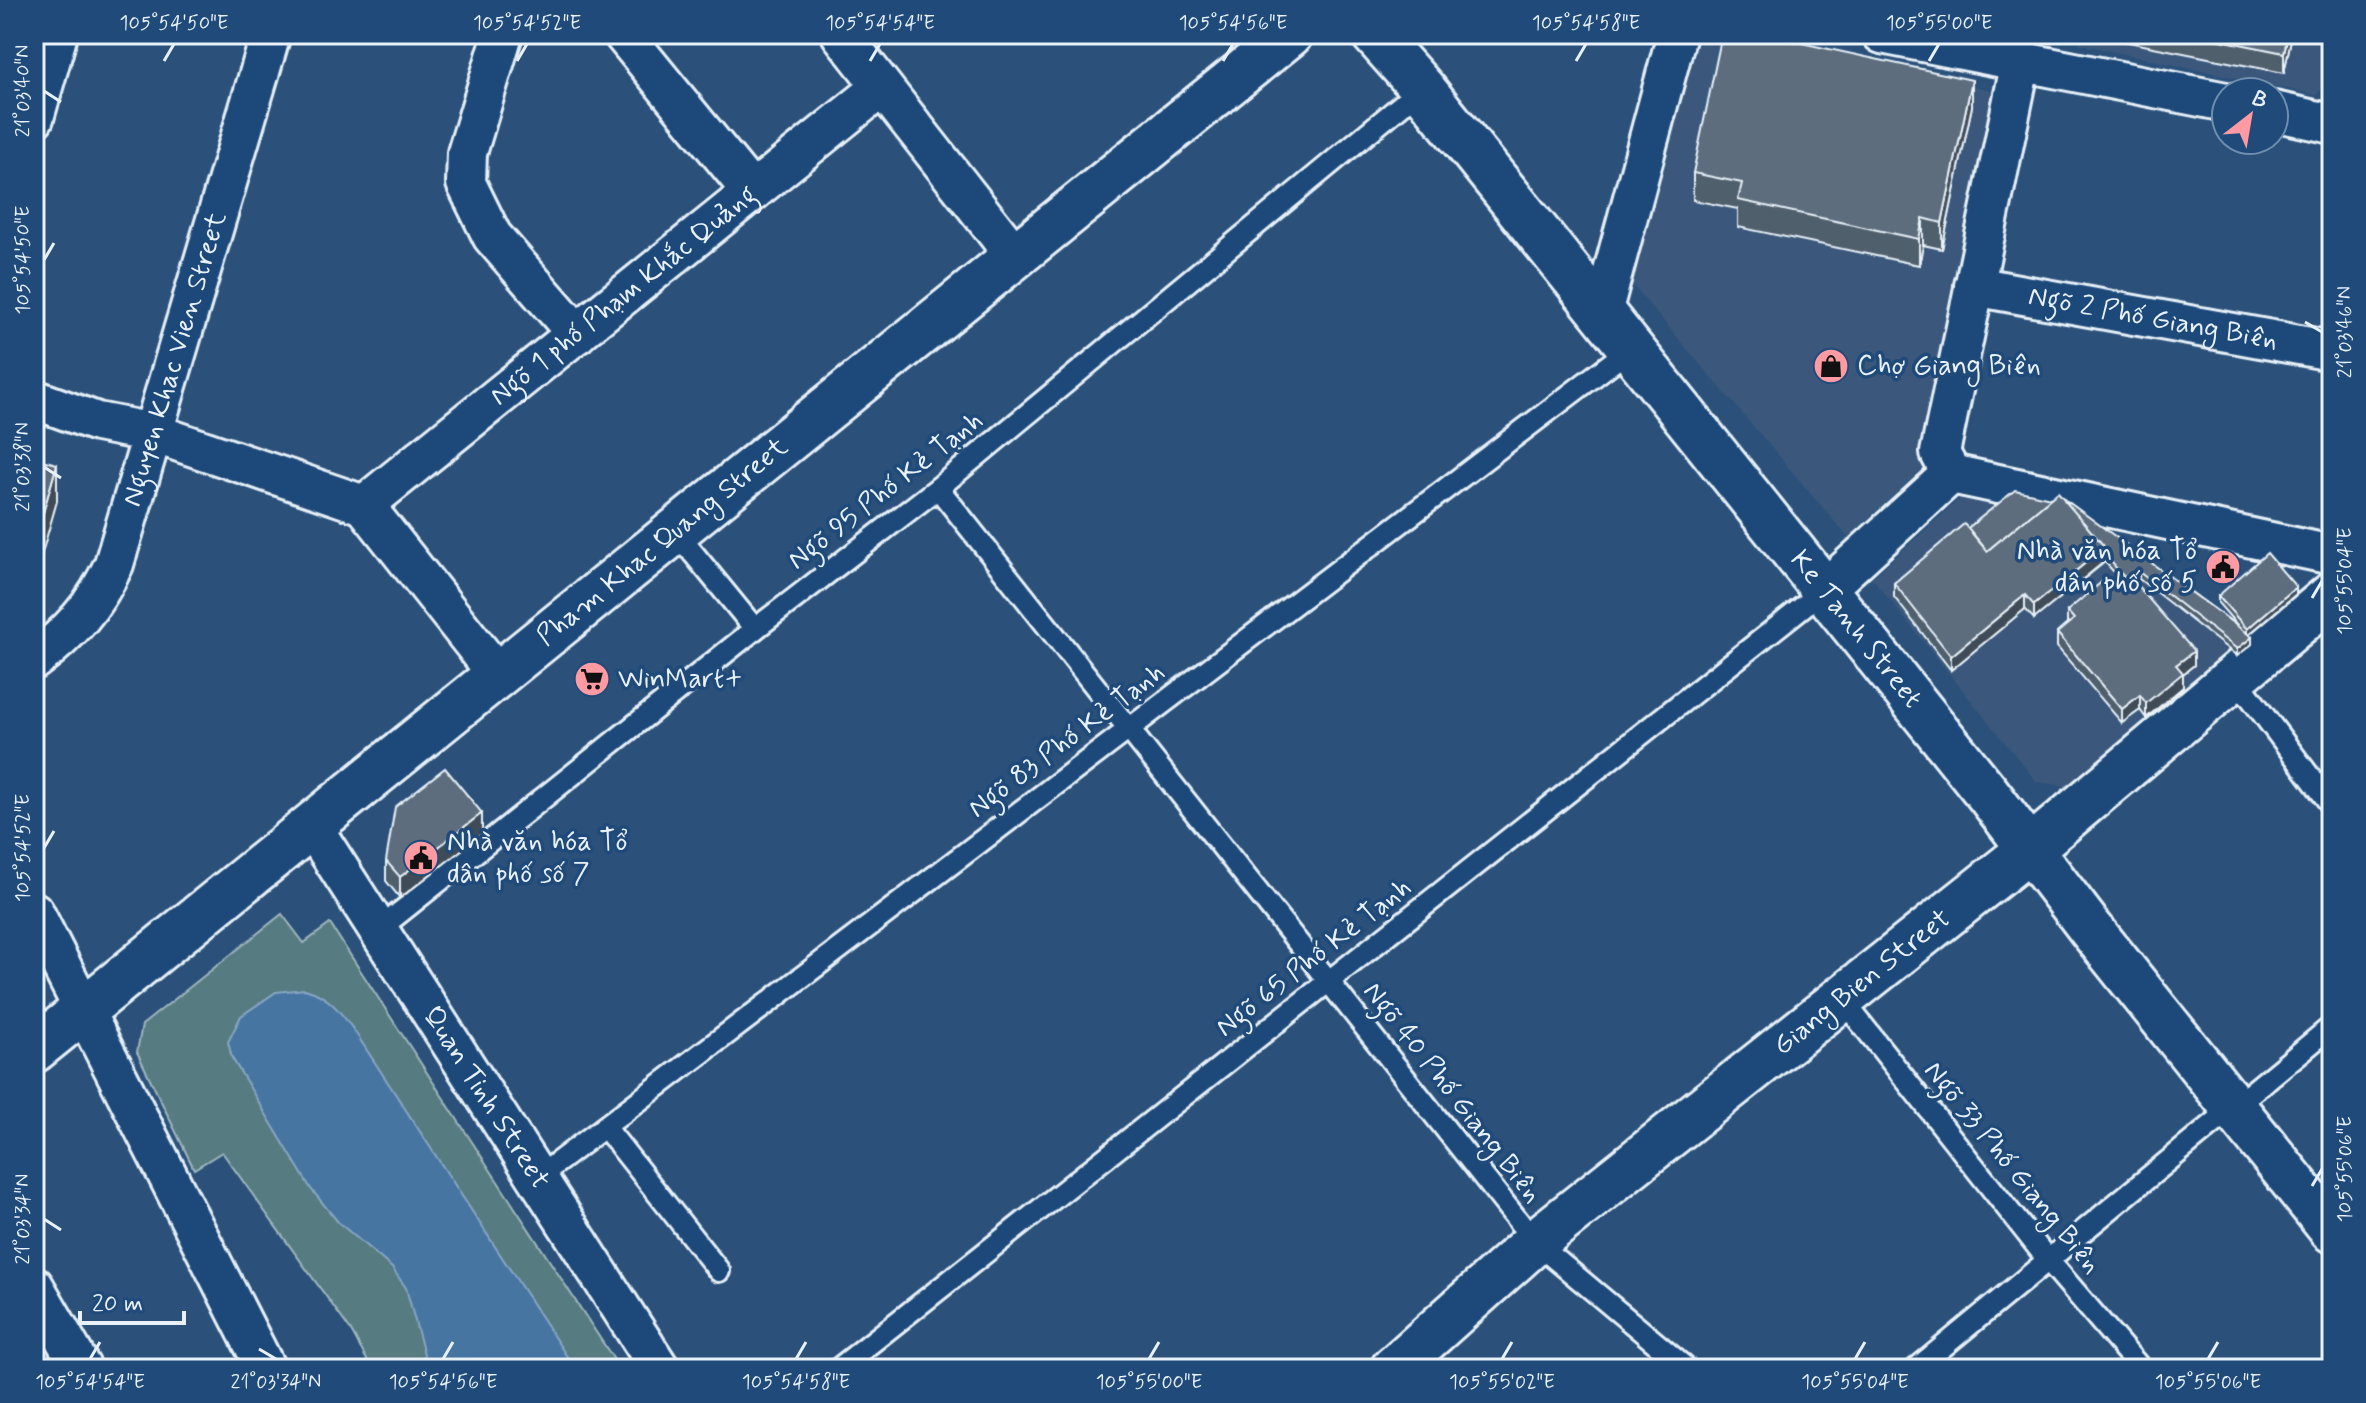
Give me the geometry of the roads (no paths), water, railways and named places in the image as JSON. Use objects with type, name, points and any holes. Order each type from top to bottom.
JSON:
[{"type":"street","points":[[34,118],[58,34]]},
{"type":"street","name":"Nguyen Khac Vien Street","points":[[34,660],[84,616],[114,564],[271,34]]},
{"type":"street","points":[[503,34],[467,153],[466,183],[492,236],[577,334]]},
{"type":"street","points":[[623,34],[752,192]]},
{"type":"street","points":[[841,34],[1015,256]]},
{"type":"street","name":"Pham Khac Quang Street","points":[[34,1050],[1290,34]]},
{"type":"street","name":"Ke Tanh Street","points":[[1374,34],[1422,88],[2332,1230]]},
{"type":"street","points":[[1602,313],[1677,34]]},
{"type":"street","points":[[1882,34],[2210,99]]},
{"type":"street","points":[[1951,474],[1940,453],[2021,61]]},
{"type":"street","name":"Ngõ 1 phố Phạm Khắc Quảng","points":[[364,505],[882,87]]},
{"type":"street","points":[[2290,115],[2332,124]]},
{"type":"street","name":"Ngõ 2 Phố Giang Biên","points":[[1974,286],[2332,351]]},
{"type":"street","points":[[34,399],[97,422],[153,433],[364,505],[498,675]]},
{"type":"street","points":[[1951,474],[2332,555]]},
{"type":"street","points":[[1824,590],[1951,474]]},
{"type":"street","name":"Giang Bien Street","points":[[1393,1369],[1535,1242],[2030,849],[2332,595]]},
{"type":"street","name":"Quan Tinh Street","points":[[311,825],[660,1369]]},
{"type":"street","points":[[34,912],[266,1369]]},
{"type":"street","points":[[34,1286],[82,1369]]},
{"type":"lane","name":"Ngõ 95 Phố Kẻ Tạnh","points":[[378,930],[755,629],[938,488],[1422,88]]},
{"type":"lane","name":"Ngõ 83 Phố Kẻ Tạnh","points":[[537,1178],[1630,349]]},
{"type":"lane","name":"Ngõ 40 Phố Giang Biên","points":[[938,488],[1535,1242],[1687,1369]]},
{"type":"lane","points":[[675,531],[755,629]]},
{"type":"lane","name":"Ngõ 65 Phố Kẻ Tạnh","points":[[838,1369],[1824,590]]},
{"type":"lane","points":[[2235,677],[2332,806]]},
{"type":"lane","name":"Ngõ 33 Phố Giang Biên","points":[[1842,999],[2048,1260],[2141,1369]]},
{"type":"lane","points":[[1916,1369],[2332,1026]]},
{"type":"lane","points":[[605,1127],[719,1271]]},
{"type":"place","name":"Chợ Giang Biên","points":[[1831,366]]},
{"type":"place","name":"Nhà văn hóa Tổ dân phố số 5","points":[[2223,567]]},
{"type":"place","name":"WinMart+","points":[[592,679]]},
{"type":"place","name":"Nhà văn hóa Tổ dân phố số 7","points":[[421,858]]}]
